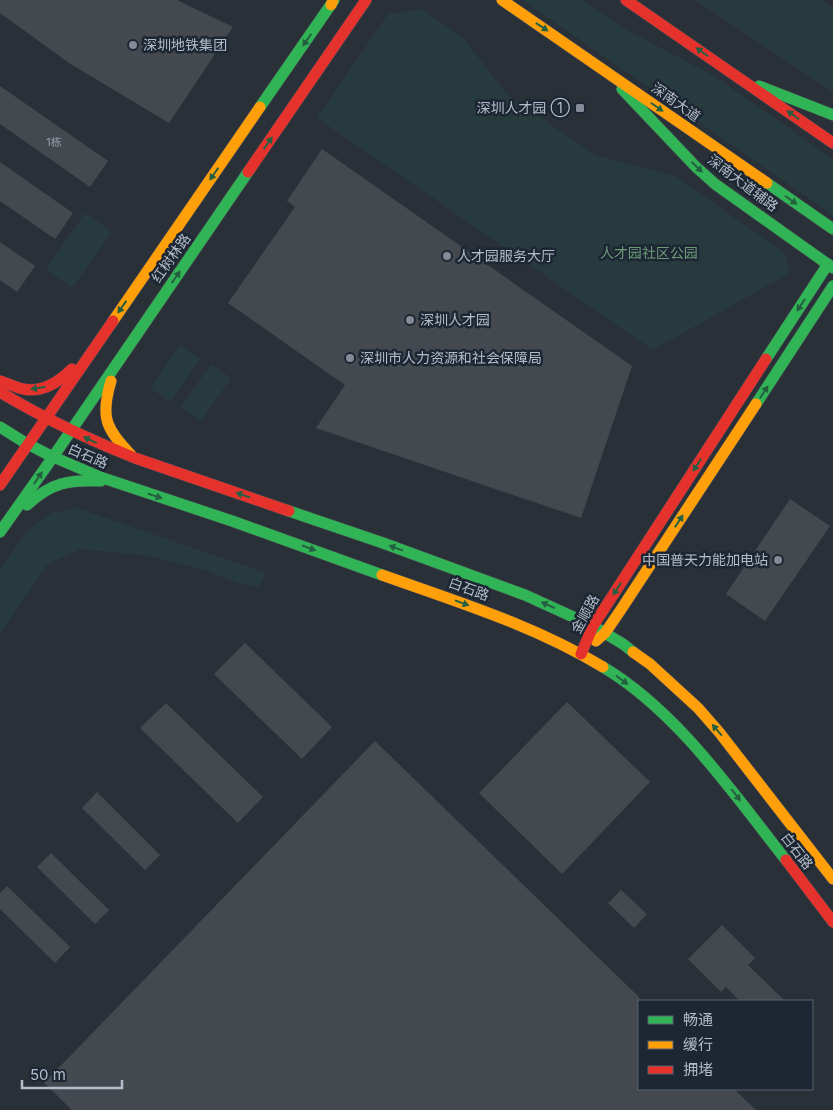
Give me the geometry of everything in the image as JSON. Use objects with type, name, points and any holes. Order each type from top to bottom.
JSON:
[{"type":"main road","name":"红树林路","points":[[0,532],[366,0]]},
{"type":"main road","name":"深南大道","points":[[502,0],[833,229]]},
{"type":"main road","points":[[626,0],[833,143]]},
{"type":"main road","name":"红树林路","points":[[0,485],[333,2]]},
{"type":"main road","name":"深南大道辅路","points":[[603,69],[696,167],[715,184],[830,266]]},
{"type":"main road","points":[[742,80],[833,115]]},
{"type":"main road","name":"金顺路","points":[[581,654],[592,626],[830,266]]},
{"type":"main road","name":"金顺路","points":[[581,654],[605,633],[833,286]]},
{"type":"main road","points":[[0,381],[23,389],[43,388],[60,380],[91,352]]},
{"type":"main road","points":[[119,360],[106,397],[105,420],[114,436],[135,458]]},
{"type":"main road","name":"白石路","points":[[0,392],[46,419],[135,458],[497,584],[525,595],[605,633],[650,664],[698,708],[719,732],[833,879]]},
{"type":"main road","name":"白石路","points":[[0,427],[28,445],[109,481],[208,512],[502,617],[557,641],[581,654],[630,686],[653,705],[697,749],[719,773],[833,922]]},
{"type":"main road","points":[[0,532],[36,496],[49,488],[75,480],[109,481]]},
{"type":"green space","points":[[522,0],[583,0],[623,28],[716,77],[833,159],[833,215]]},
{"type":"green space","points":[[695,0],[821,0],[833,8],[833,92]]},
{"type":"green space","name":"人才园社区公园","points":[[421,9],[462,37],[508,95],[595,155],[675,176],[785,253],[790,273],[653,350],[317,118],[388,14]]},
{"type":"green space","points":[[85,213],[112,232],[72,288],[46,269]]},
{"type":"green space","points":[[180,345],[200,359],[170,402],[150,388]]},
{"type":"green space","points":[[211,364],[231,378],[201,421],[181,407]]},
{"type":"green space","points":[[77,508],[266,573],[258,587],[238,583],[205,570],[145,555],[80,549],[47,565],[0,634],[0,570],[27,531],[51,513]]},
{"type":"building","name":"深圳地铁集团","points":[[0,0],[177,0],[233,27],[169,123],[69,63],[0,13]]},
{"type":"building","points":[[0,86],[108,161],[90,187],[0,124]]},
{"type":"building","name":"深圳人才园","points":[[322,149],[632,366],[581,518],[316,428],[345,385],[228,303],[295,207],[287,201]]},
{"type":"building","points":[[0,162],[73,213],[55,239],[0,201]]},
{"type":"building","points":[[0,242],[35,266],[17,292],[0,280]]},
{"type":"building","name":"中国普天力能加电站","points":[[790,499],[830,526],[765,621],[726,594]]},
{"type":"building","points":[[245,643],[332,727],[302,759],[214,674]]},
{"type":"building","points":[[567,702],[650,782],[562,874],[479,793]]},
{"type":"building","points":[[166,703],[263,797],[238,823],[140,728]]},
{"type":"building","points":[[375,741],[639,997],[638,1090],[735,1090],[756,1110],[72,1110],[44,1083]]},
{"type":"building","points":[[97,792],[160,855],[145,870],[82,808]]},
{"type":"building","points":[[51,853],[109,910],[95,924],[37,867]]},
{"type":"building","points":[[7,886],[70,947],[55,963],[0,909],[0,893]]},
{"type":"building","points":[[621,890],[647,914],[634,928],[608,903]]},
{"type":"building","points":[[722,925],[755,958],[748,965],[784,1000],[739,1000],[726,987],[721,992],[688,959]]},
{"type":"traffic: fast","points":[[260,107],[334,0]]},
{"type":"traffic: fast","points":[[759,86],[833,115]]},
{"type":"traffic: fast","points":[[622,89],[696,167],[715,184],[833,268]]},
{"type":"traffic: fast","points":[[0,532],[248,172]]},
{"type":"traffic: fast","points":[[767,183],[833,229]]},
{"type":"traffic: fast","points":[[766,359],[828,264]]},
{"type":"traffic: fast","points":[[756,404],[833,286]]},
{"type":"traffic: fast","points":[[0,427],[49,455],[100,477],[232,521],[382,575]]},
{"type":"traffic: fast","points":[[27,505],[44,491],[61,484],[79,481],[101,481]]},
{"type":"traffic: fast","points":[[289,511],[525,595],[593,626],[633,652]]},
{"type":"traffic: fast","points":[[603,667],[630,685],[679,730],[724,781],[786,860]]},
{"type":"traffic: slow","points":[[331,5],[333,0]]},
{"type":"traffic: slow","points":[[502,0],[767,183]]},
{"type":"traffic: slow","points":[[113,321],[260,107]]},
{"type":"traffic: slow","points":[[111,381],[106,404],[108,422],[116,437],[131,455]]},
{"type":"traffic: slow","points":[[596,641],[605,633],[620,611],[756,404]]},
{"type":"traffic: slow","points":[[382,575],[495,615],[550,639],[603,667]]},
{"type":"traffic: slow","points":[[633,652],[650,664],[698,708],[719,732],[833,879]]},
{"type":"traffic: jam","points":[[248,172],[366,0]]},
{"type":"traffic: jam","points":[[626,0],[833,143]]},
{"type":"traffic: jam","points":[[0,485],[113,321]]},
{"type":"traffic: jam","points":[[581,654],[593,626],[766,359]]},
{"type":"traffic: jam","points":[[0,381],[23,389],[37,389],[56,382],[72,369]]},
{"type":"traffic: jam","points":[[0,392],[66,428],[135,458],[289,511]]},
{"type":"traffic: jam","points":[[786,860],[833,922]]},
{"type":"place","name":"深圳地铁集团","points":[[133,45]]},
{"type":"place","name":"深圳人才园 ①","points":[[580,108]]},
{"type":"place","name":"人才园服务大厅","points":[[447,256]]},
{"type":"place","name":"深圳人才园","points":[[410,320]]},
{"type":"place","name":"深圳市人力资源和社会保障局","points":[[350,358]]},
{"type":"place","name":"中国普天力能加电站","points":[[778,560]]}]
